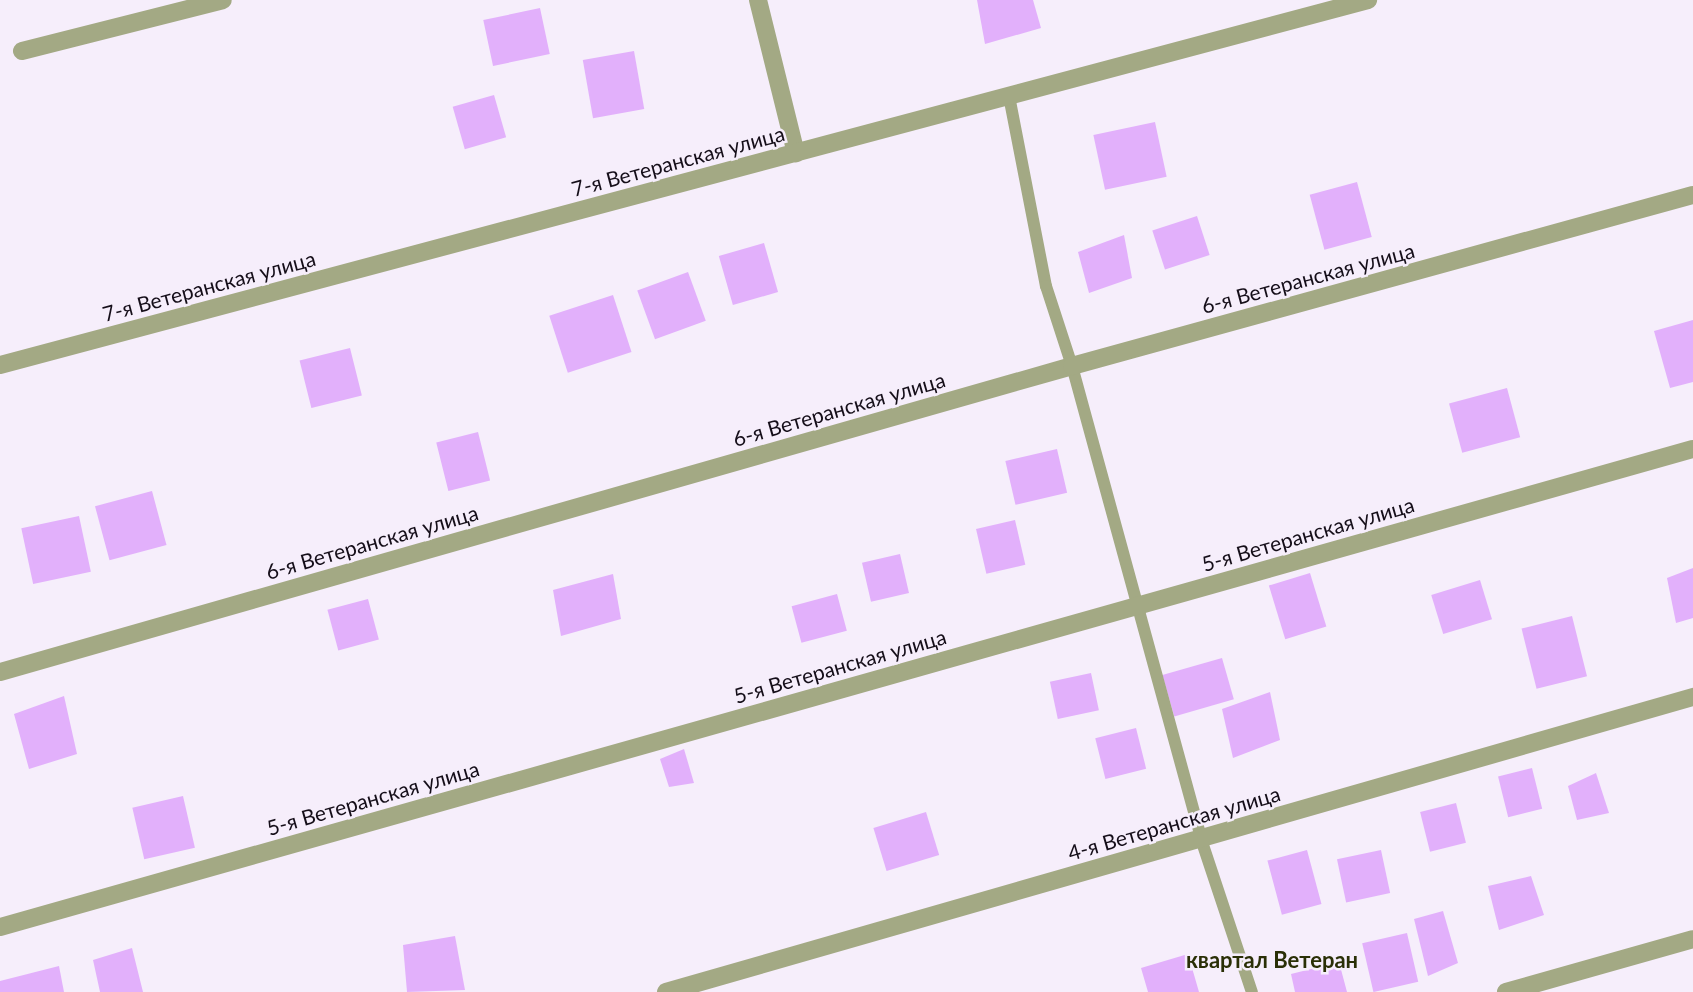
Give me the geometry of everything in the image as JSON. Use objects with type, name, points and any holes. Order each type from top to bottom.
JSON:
[{"type":"street","points":[[22,51],[223,0]]},
{"type":"street","points":[[758,0],[796,153]]},
{"type":"street","name":"7-я Ветеранская улица","points":[[0,365],[1368,0]]},
{"type":"street","name":"6-я Ветеранская улица","points":[[0,672],[1072,366],[1693,195]]},
{"type":"street","name":"5-я Ветеранская улица","points":[[0,927],[1693,449]]},
{"type":"street","name":"4-я Ветеранская улица","points":[[666,992],[1693,697]]},
{"type":"street","points":[[1506,992],[1693,939]]},
{"type":"lane","points":[[1009,96],[1046,286],[1072,366],[1136,606],[1202,839],[1252,992]]},
{"type":"building","points":[[977,0],[1033,0],[1041,28],[985,44]]},
{"type":"building","points":[[540,8],[550,54],[493,66],[483,20]]},
{"type":"building","points":[[634,51],[644,109],[593,118],[583,60]]},
{"type":"building","points":[[494,95],[506,137],[465,149],[453,107]]},
{"type":"building","points":[[1155,122],[1167,177],[1105,190],[1093,135]]},
{"type":"building","points":[[1357,182],[1372,237],[1324,250],[1310,195]]},
{"type":"building","points":[[1197,216],[1210,255],[1165,270],[1152,231]]},
{"type":"building","points":[[1124,235],[1132,278],[1089,293],[1078,252]]},
{"type":"building","points":[[764,243],[778,292],[733,305],[719,256]]},
{"type":"building","points":[[688,272],[706,321],[655,339],[637,290]]},
{"type":"building","points":[[613,295],[632,352],[568,373],[549,316]]},
{"type":"building","points":[[1693,320],[1693,382],[1670,388],[1654,331]]},
{"type":"building","points":[[350,348],[362,396],[311,408],[300,361]]},
{"type":"building","points":[[1507,388],[1520,437],[1462,453],[1449,404]]},
{"type":"building","points":[[478,432],[490,481],[448,491],[436,442]]},
{"type":"building","points":[[1057,449],[1067,493],[1015,505],[1005,461]]},
{"type":"building","points":[[152,491],[166,545],[110,560],[95,506]]},
{"type":"building","points":[[79,516],[91,572],[33,584],[21,528]]},
{"type":"building","points":[[1015,520],[1025,565],[986,574],[976,529]]},
{"type":"building","points":[[900,554],[909,593],[871,602],[862,563]]},
{"type":"building","points":[[1693,568],[1693,618],[1676,623],[1667,578]]},
{"type":"building","points":[[1310,573],[1326,627],[1285,639],[1269,586]]},
{"type":"building","points":[[613,574],[621,619],[561,636],[553,590]]},
{"type":"building","points":[[1480,580],[1492,619],[1443,634],[1431,595]]},
{"type":"building","points":[[837,594],[847,631],[801,643],[792,606]]},
{"type":"building","points":[[368,599],[379,640],[338,650],[327,610]]},
{"type":"building","points":[[1572,616],[1587,676],[1537,689],[1522,629]]},
{"type":"building","points":[[1222,658],[1234,699],[1174,716],[1162,675]]},
{"type":"building","points":[[1091,673],[1099,710],[1058,719],[1050,682]]},
{"type":"building","points":[[1270,692],[1280,740],[1233,758],[1222,709]]},
{"type":"building","points":[[64,696],[77,754],[29,769],[14,714]]},
{"type":"building","points":[[1136,728],[1146,769],[1105,779],[1095,738]]},
{"type":"building","points":[[684,749],[694,783],[669,787],[660,759]]},
{"type":"building","points":[[1532,768],[1542,809],[1508,817],[1498,776]]},
{"type":"building","points":[[1596,773],[1609,813],[1577,820],[1568,786]]},
{"type":"building","points":[[183,796],[195,848],[144,859],[132,808]]},
{"type":"building","points":[[1456,803],[1466,843],[1430,852],[1420,812]]},
{"type":"building","points":[[926,812],[939,855],[887,871],[873,828]]},
{"type":"building","points":[[1307,850],[1321,904],[1282,915],[1267,861]]},
{"type":"building","points":[[1381,850],[1390,893],[1346,902],[1337,859]]},
{"type":"building","points":[[1531,876],[1544,915],[1499,930],[1488,886]]},
{"type":"building","points":[[1443,911],[1458,963],[1428,976],[1414,919]]},
{"type":"building","points":[[1407,933],[1418,982],[1373,992],[1362,943]]},
{"type":"building","points":[[455,936],[465,990],[407,992],[403,945]]},
{"type":"building","points":[[132,948],[143,992],[100,992],[93,960]]},
{"type":"building","points":[[1188,954],[1199,992],[1148,992],[1141,968]]},
{"type":"building","points":[[1339,962],[1347,992],[1295,992],[1291,974]]},
{"type":"building","points":[[59,966],[64,992],[0,992],[0,981]]},
{"type":"district","name":"квартал Ветеран","points":[[1272,960]]}]
